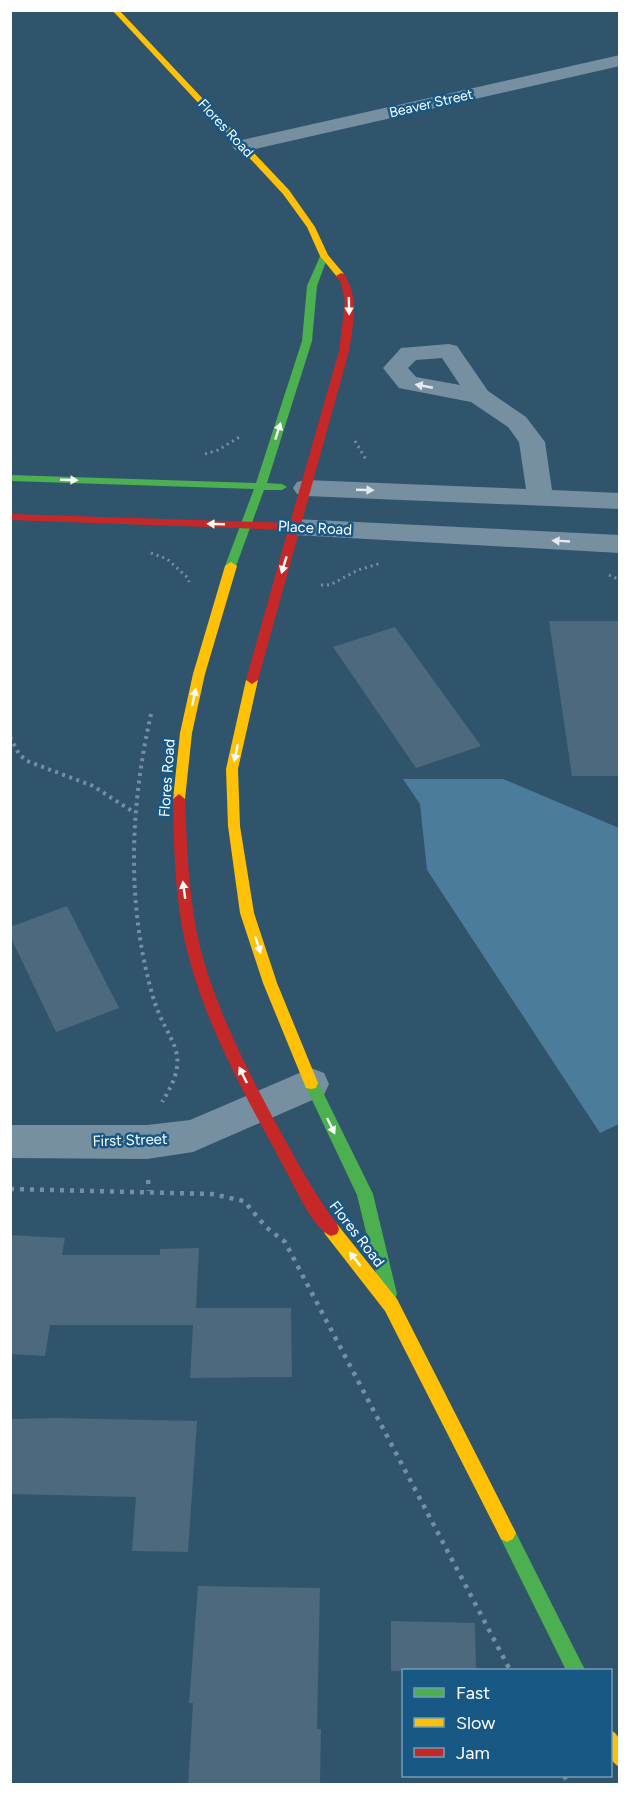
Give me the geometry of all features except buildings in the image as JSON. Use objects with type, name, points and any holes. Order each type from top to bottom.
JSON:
[{"type":"main road","name":"Flores Road","points":[[115,10],[286,192],[311,227],[324,256],[348,284],[349,313],[344,351],[257,657],[232,770],[234,826],[247,913],[270,982],[311,1084],[365,1194],[392,1305]]},
{"type":"main road","name":"Flores Road","points":[[324,256],[312,286],[307,341],[260,487],[223,589],[199,674],[186,733],[179,793],[181,867],[190,933],[214,1014],[259,1106],[317,1211],[392,1305],[575,1669]]},
{"type":"main road","points":[[10,478],[306,488]]},
{"type":"main road","name":"Place Road","points":[[10,517],[295,527]]},
{"type":"main road","points":[[612,1743],[620,1757]]},
{"type":"street","name":"Beaver Street","points":[[242,146],[620,60]]},
{"type":"street","points":[[479,396],[517,422],[532,442],[540,498]]},
{"type":"street","points":[[306,488],[620,501]]},
{"type":"street","name":"Place Road","points":[[295,527],[620,544]]},
{"type":"street","name":"First Street","points":[[10,1141],[147,1142],[193,1136],[311,1084]]},
{"type":"path","points":[[203,455],[218,450],[241,436]]},
{"type":"path","points":[[144,550],[167,559],[188,578]]},
{"type":"path","points":[[321,585],[330,585],[358,570],[386,562]]},
{"type":"path","points":[[10,737],[19,754],[27,761],[93,786],[135,813],[133,864],[139,931],[153,998],[178,1055],[177,1077],[162,1102],[154,1110]]},
{"type":"path","points":[[10,1189],[180,1192],[212,1194],[244,1201],[266,1227],[285,1242],[509,1669]]},
{"type":"water","points":[[403,779],[503,779],[619,828],[619,1124],[600,1133],[427,870],[420,804]]},
{"type":"traffic: fast","points":[[231,566],[260,487],[307,341],[312,286],[324,256]]},
{"type":"traffic: fast","points":[[10,478],[282,487]]},
{"type":"traffic: fast","points":[[311,1083],[365,1194],[389,1294]]},
{"type":"traffic: fast","points":[[507,1533],[575,1669]]},
{"type":"traffic: slow","points":[[115,10],[286,192],[311,227],[324,256],[341,276]]},
{"type":"traffic: slow","points":[[179,799],[186,733],[199,674],[231,566]]},
{"type":"traffic: slow","points":[[252,680],[232,769],[234,826],[247,913],[270,983],[311,1083]]},
{"type":"traffic: slow","points":[[331,1229],[391,1305],[507,1533]]},
{"type":"traffic: slow","points":[[612,1743],[620,1757]]},
{"type":"traffic: jam","points":[[252,680],[344,351],[350,302],[346,283],[341,276]]},
{"type":"traffic: jam","points":[[10,517],[295,527]]},
{"type":"traffic: jam","points":[[179,799],[185,898],[190,931],[213,1010],[249,1088],[302,1184],[331,1229]]}]
